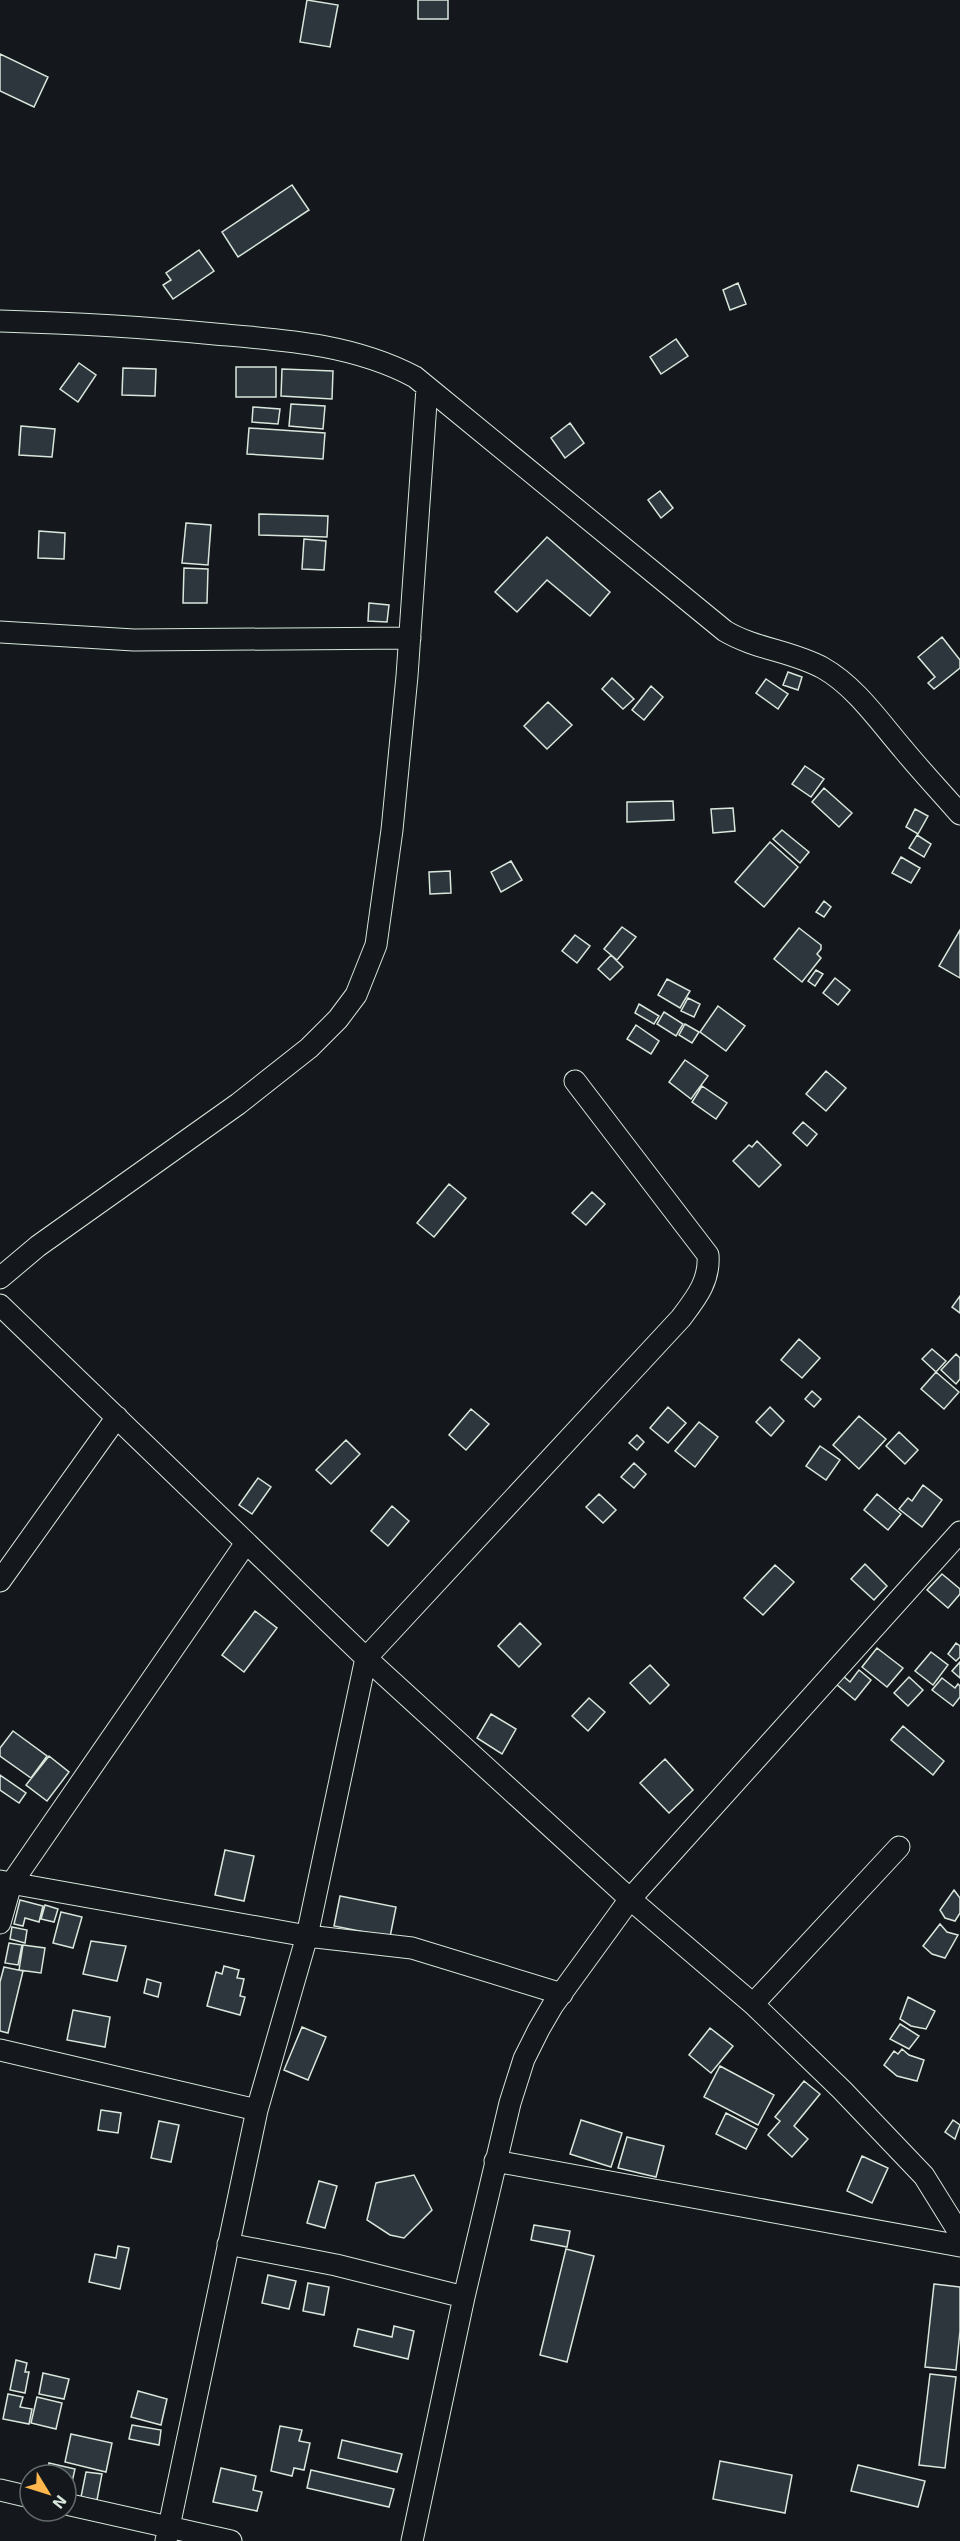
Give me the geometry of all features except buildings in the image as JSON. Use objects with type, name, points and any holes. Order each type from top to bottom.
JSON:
[{"type":"street","points":[[0,321],[116,325],[316,345],[349,350],[386,362],[415,377],[718,626],[741,640],[824,669],[866,704],[960,814]]},
{"type":"street","points":[[0,1278],[38,1246],[238,1104],[309,1048],[338,1019],[356,995],[376,945],[392,830],[410,638],[428,388]]},
{"type":"street","points":[[0,632],[134,640],[410,638]]},
{"type":"street","points":[[168,2533],[257,2109],[307,1936],[366,1658],[673,1327],[699,1293],[709,1271],[708,1255],[575,1081]]},
{"type":"street","points":[[0,1305],[366,1658],[630,1899],[753,2004],[842,2090],[924,2176],[960,2234]]},
{"type":"street","points":[[0,1581],[117,1417]]},
{"type":"street","points":[[412,2541],[495,2161],[524,2059],[562,1994],[630,1899],[960,1532]]},
{"type":"street","points":[[0,1923],[5,1883],[246,1544]]},
{"type":"street","points":[[753,2004],[899,1847]]},
{"type":"street","points":[[5,1883],[307,1936],[412,1948],[562,1994]]},
{"type":"street","points":[[0,2050],[257,2109]]},
{"type":"street","points":[[495,2161],[960,2246]]},
{"type":"street","points":[[228,2244],[336,2265],[464,2297]]},
{"type":"street","points":[[0,2490],[18,2494]]},
{"type":"street","points":[[78,2507],[168,2533],[231,2541]]}]
